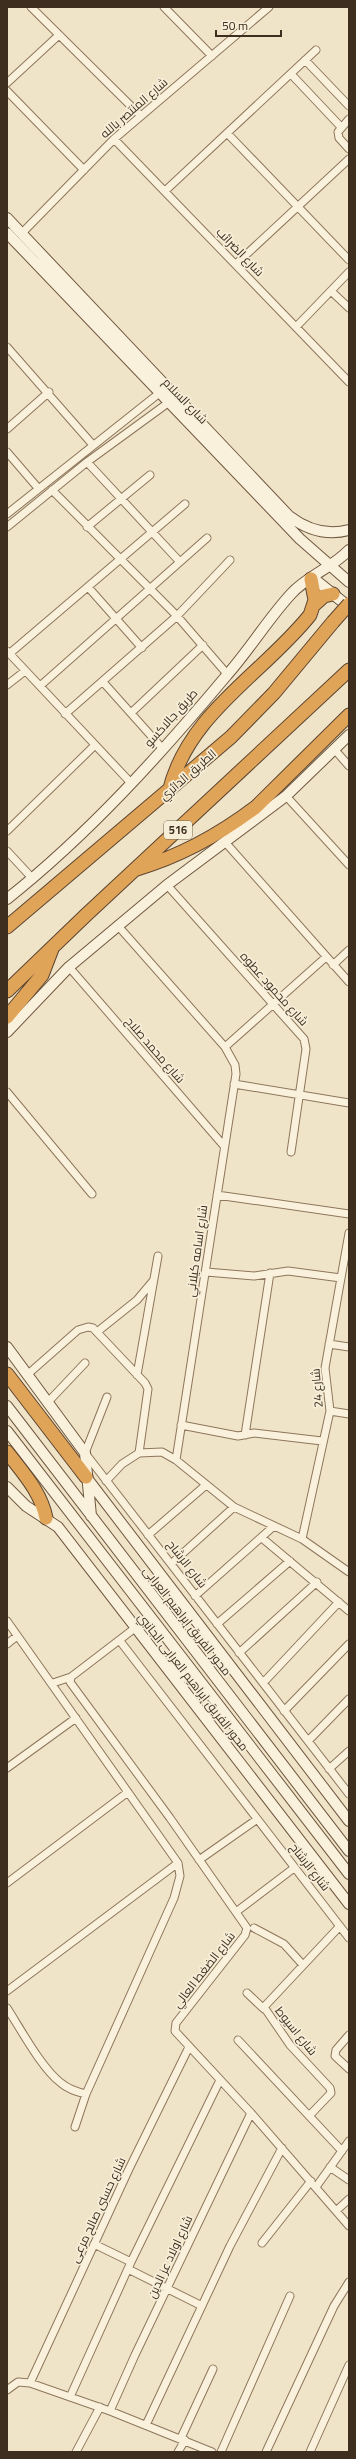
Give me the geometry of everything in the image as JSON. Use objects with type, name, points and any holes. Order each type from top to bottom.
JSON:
[{"type":"highway","points":[[312,578],[315,589],[314,605]]},
{"type":"highway","points":[[169,792],[180,758],[200,728],[306,619],[314,605],[324,596],[333,594]]},
{"type":"highway","name":"الطريق الدائري","points":[[9,924],[169,792],[253,716],[349,604]]},
{"type":"highway","name":"516","points":[[7,991],[53,946],[349,670]]},
{"type":"highway","points":[[134,870],[189,850],[240,819],[256,807],[349,715]]},
{"type":"highway","points":[[7,1017],[42,975],[53,946]]},
{"type":"highway","points":[[7,1374],[86,1477]]},
{"type":"highway","points":[[7,1452],[37,1492],[43,1505],[46,1518]]},
{"type":"street","points":[[31,7],[140,115]]},
{"type":"street","points":[[164,7],[212,56]]},
{"type":"street","name":"شارع المنتصر بالله","points":[[22,233],[114,139],[140,115],[269,7]]},
{"type":"street","points":[[7,83],[59,35]]},
{"type":"street","points":[[164,191],[316,50]]},
{"type":"street","points":[[306,60],[349,106]]},
{"type":"street","points":[[291,74],[341,127]]},
{"type":"street","points":[[7,92],[84,170]]},
{"type":"street","points":[[349,119],[341,127],[338,136],[349,149]]},
{"type":"street","points":[[227,133],[349,260]]},
{"type":"street","name":"شارع الضرائب","points":[[114,139],[349,382]]},
{"type":"street","points":[[236,264],[349,159]]},
{"type":"street","name":"شارع السلام","points":[[7,218],[172,400],[330,567],[349,582]]},
{"type":"street","name":"شارع السلام","points":[[7,233],[163,390]]},
{"type":"street","points":[[296,327],[349,272]]},
{"type":"street","points":[[331,291],[349,308]]},
{"type":"street","points":[[7,347],[49,392],[93,445]]},
{"type":"street","points":[[7,514],[163,390]]},
{"type":"street","points":[[7,429],[49,392]]},
{"type":"street","points":[[7,527],[87,462],[172,400]]},
{"type":"street","name":"شارع السلام","points":[[172,400],[289,516],[314,529],[332,532],[349,530]]},
{"type":"street","points":[[7,452],[38,488]]},
{"type":"street","points":[[87,462],[180,562]]},
{"type":"street","points":[[87,527],[150,474]]},
{"type":"street","points":[[52,490],[87,527],[177,616],[228,675]]},
{"type":"street","points":[[131,783],[94,746],[8,653],[186,504]]},
{"type":"street","points":[[40,686],[207,538]]},
{"type":"street","name":"طريق جالاكسو","points":[[7,899],[33,879],[117,800],[228,675],[291,595],[312,578],[330,567],[349,550]]},
{"type":"street","points":[[65,714],[177,616],[230,560]]},
{"type":"street","points":[[312,578],[349,607]]},
{"type":"street","points":[[88,587],[142,648]]},
{"type":"street","points":[[131,713],[202,645]]},
{"type":"street","points":[[7,685],[25,671]]},
{"type":"street","points":[[103,682],[162,748]]},
{"type":"street","points":[[7,1032],[69,967],[119,927],[167,885],[286,796],[349,735]]},
{"type":"street","points":[[7,831],[94,746]]},
{"type":"street","points":[[335,750],[349,766]]},
{"type":"street","points":[[286,796],[349,865]]},
{"type":"street","points":[[225,842],[349,982]]},
{"type":"street","points":[[7,851],[33,879]]},
{"type":"street","name":"شارع محمود عطوه","points":[[167,885],[274,1005],[305,1044],[290,1152]]},
{"type":"street","name":"شارع اسامه كيلاني","points":[[119,927],[225,1048],[235,1065],[234,1084],[206,1272],[176,1460]]},
{"type":"street","points":[[333,965],[349,950]]},
{"type":"street","points":[[225,1048],[326,957]]},
{"type":"street","name":"شارع محمد صلاح","points":[[69,967],[224,1146]]},
{"type":"street","points":[[234,1084],[349,1103]]},
{"type":"street","points":[[7,1092],[92,1194]]},
{"type":"street","points":[[217,1195],[349,1214]]},
{"type":"street","name":"شارع 24","points":[[302,1539],[322,1440],[330,1411],[325,1368],[349,1233]]},
{"type":"street","points":[[137,1375],[158,1256]]},
{"type":"street","points":[[206,1272],[248,1276],[288,1271],[341,1278]]},
{"type":"street","points":[[245,1435],[270,1273]]},
{"type":"street","points":[[97,1332],[137,1300],[154,1280]]},
{"type":"street","points":[[27,1375],[82,1328],[88,1327],[97,1332],[145,1383],[148,1396],[139,1453]]},
{"type":"street","points":[[329,1344],[349,1347]]},
{"type":"street","name":"شارع الرشاح","points":[[7,1347],[106,1481],[349,1794]]},
{"type":"street","points":[[48,1402],[85,1363]]},
{"type":"street","points":[[91,1518],[86,1477],[85,1453],[107,1397]]},
{"type":"street","name":"محور الفريق إبراهيم العرابى","points":[[7,1406],[91,1518],[349,1851]]},
{"type":"street","points":[[330,1411],[349,1414]]},
{"type":"street","points":[[181,1425],[238,1436],[254,1433],[322,1440]]},
{"type":"street","points":[[7,1430],[349,1874]]},
{"type":"street","points":[[106,1481],[122,1464],[139,1453],[162,1452],[176,1460],[234,1507],[302,1539],[347,1570],[349,1561]]},
{"type":"street","points":[[86,1477],[349,1821]]},
{"type":"street","points":[[148,1535],[206,1485]]},
{"type":"street","name":"محور الفريق إبراهيم العرابى الجانبي","points":[[7,1486],[20,1502],[58,1527],[349,1904]]},
{"type":"street","points":[[171,1564],[234,1507]]},
{"type":"street","points":[[195,1596],[274,1526]]},
{"type":"street","points":[[262,1538],[317,1582],[349,1611]]},
{"type":"street","points":[[217,1624],[290,1560]]},
{"type":"street","points":[[239,1653],[317,1582]]},
{"type":"street","points":[[263,1683],[339,1602]]},
{"type":"street","points":[[7,1621],[178,1863],[180,1876],[174,1898],[86,2094],[75,2127]]},
{"type":"street","points":[[52,1684],[71,1677],[120,1641],[135,1628]]},
{"type":"street","points":[[7,1644],[17,1636]]},
{"type":"street","name":"شارع الرشاح","points":[[120,1641],[256,1820],[349,1938]]},
{"type":"street","points":[[284,1711],[349,1644]]},
{"type":"street","points":[[163,1664],[204,1687]]},
{"type":"street","name":"شارع الضغط العالي","points":[[71,1677],[71,1685],[246,1925],[246,1935],[174,2025],[175,2031],[251,2113],[349,2226]]},
{"type":"street","points":[[308,1741],[349,1699]]},
{"type":"street","points":[[7,1768],[76,1718]]},
{"type":"street","points":[[329,1769],[349,1751]]},
{"type":"street","points":[[7,1883],[128,1792]]},
{"type":"street","points":[[199,1860],[256,1820]]},
{"type":"street","points":[[7,1991],[178,1863]]},
{"type":"street","points":[[236,1912],[294,1868]]},
{"type":"street","name":"شارع اسيوط","points":[[309,2116],[331,2090],[290,2045],[264,2009],[340,1926]]},
{"type":"street","points":[[254,1928],[284,1944],[303,1965]]},
{"type":"street","points":[[247,1993],[264,2009]]},
{"type":"street","points":[[7,2008],[50,2072],[60,2083],[72,2090],[86,2094]]},
{"type":"street","points":[[349,2035],[336,2050],[335,2056],[349,2069]]},
{"type":"street","points":[[238,2040],[309,2116],[346,2146],[330,2167],[313,2184],[262,2243]]},
{"type":"street","name":"شارع حسنى صالح مرعى","points":[[30,2383],[94,2244],[189,2047]]},
{"type":"street","points":[[70,2397],[130,2265],[220,2080]]},
{"type":"street","name":"شارع اولاد عز الدين","points":[[110,2411],[251,2113]]},
{"type":"street","points":[[146,2425],[230,2246],[282,2148]]},
{"type":"street","points":[[330,2167],[349,2180]]},
{"type":"street","points":[[336,2211],[349,2198]]},
{"type":"street","points":[[94,2244],[168,2288],[202,2306]]},
{"type":"street","points":[[266,2452],[334,2306],[349,2282]]},
{"type":"street","points":[[221,2452],[290,2296]]},
{"type":"street","points":[[310,2452],[349,2365]]},
{"type":"street","points":[[178,2452],[213,2369]]},
{"type":"street","points":[[7,2390],[18,2382],[30,2383],[100,2407],[183,2439],[212,2452]]},
{"type":"street","points":[[76,2452],[100,2407]]}]
